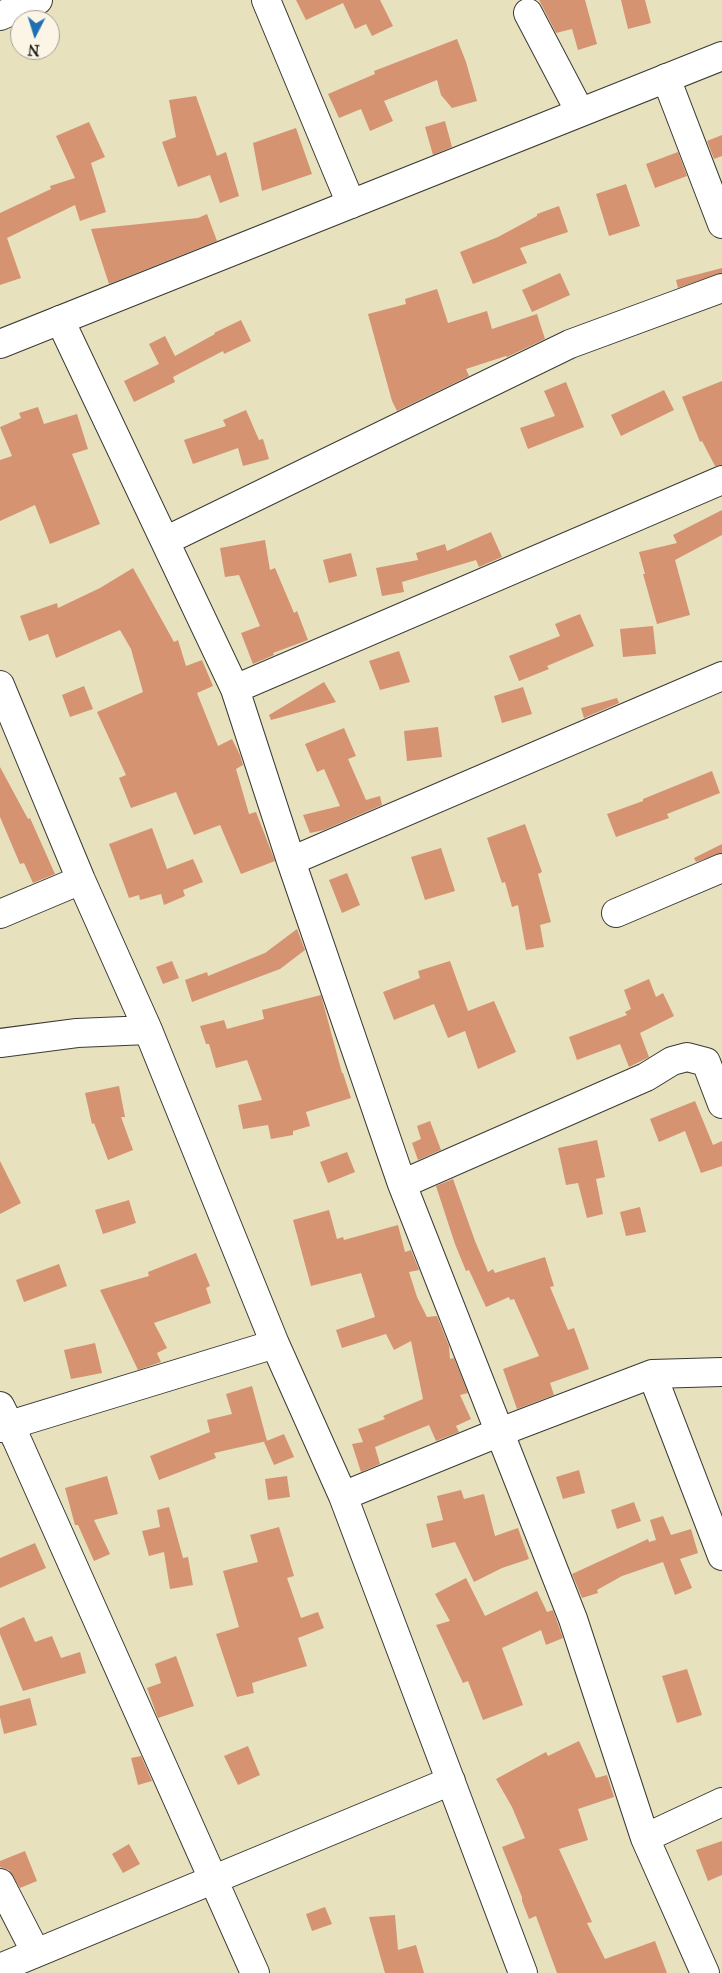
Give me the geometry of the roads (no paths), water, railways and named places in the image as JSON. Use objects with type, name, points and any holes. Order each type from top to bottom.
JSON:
[{"type":"street","points":[[0,16],[38,0]]},
{"type":"street","points":[[266,0],[351,204]]},
{"type":"street","points":[[528,13],[580,112]]},
{"type":"street","points":[[0,344],[722,56]]},
{"type":"street","points":[[666,78],[722,224]]},
{"type":"street","points":[[164,541],[570,344],[722,288]]},
{"type":"street","points":[[60,320],[235,689],[291,860],[402,1184],[573,1619],[645,1838],[704,1973]]},
{"type":"street","points":[[235,689],[722,480]]},
{"type":"street","points":[[291,860],[722,676]]},
{"type":"street","points":[[0,685],[82,880],[148,1030],[275,1344],[343,1496],[523,1973]]},
{"type":"street","points":[[616,913],[722,868]]},
{"type":"street","points":[[0,914],[82,880]]},
{"type":"street","points":[[0,1043],[77,1033],[148,1030]]},
{"type":"street","points":[[402,1184],[622,1088],[646,1077],[672,1061],[687,1057],[706,1062],[722,1104]]},
{"type":"street","points":[[255,1973],[3,1420],[275,1344]]},
{"type":"street","points":[[343,1496],[500,1432],[652,1374],[722,1372]]},
{"type":"street","points":[[652,1374],[722,1556]]},
{"type":"street","points":[[0,1968],[451,1781]]},
{"type":"street","points":[[645,1838],[722,1802]]},
{"type":"street","points":[[0,1883],[36,1953]]}]
